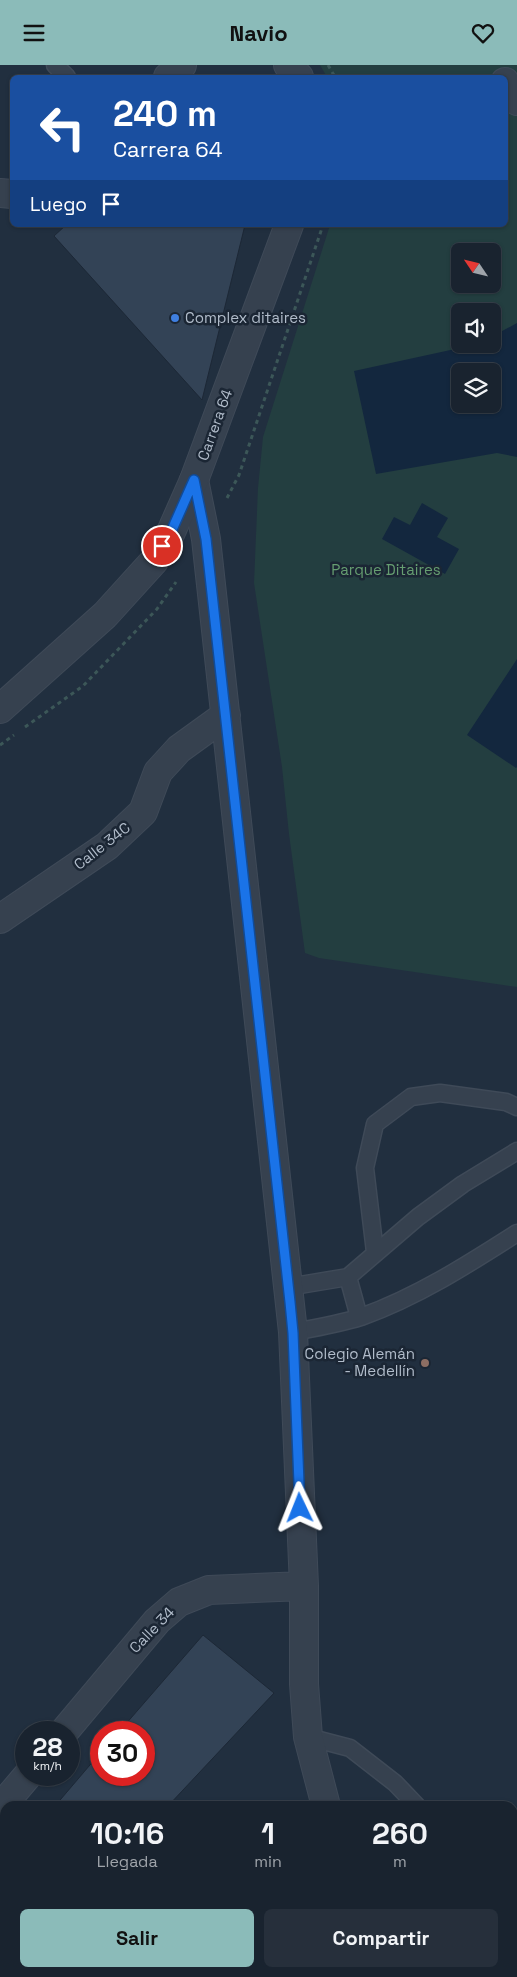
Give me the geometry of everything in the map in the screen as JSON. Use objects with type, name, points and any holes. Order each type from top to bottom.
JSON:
[{"type":"street","points":[[170,75],[182,65]]},
{"type":"street","points":[[288,65],[297,75]]},
{"type":"street","points":[[508,87],[517,101]]},
{"type":"street","name":"Carrera 64","points":[[0,709],[105,615],[154,561],[171,532],[194,480],[288,227]]},
{"type":"street","points":[[194,480],[206,539],[293,1333],[304,1586],[304,1684],[308,1737],[325,1801]]},
{"type":"street","name":"Calle 34C","points":[[0,919],[107,846],[143,812],[158,772],[173,755],[226,715]]},
{"type":"street","name":"Calle 34","points":[[73,1721],[156,1621],[179,1602],[209,1590],[304,1586]]},
{"type":"street","points":[[6,1801],[19,1786]]},
{"type":"lane","points":[[55,65],[65,75]]},
{"type":"lane","points":[[375,1253],[365,1167],[375,1124],[411,1097],[440,1093],[506,1102],[517,1107]]},
{"type":"lane","points":[[288,1287],[348,1277],[418,1217],[463,1184],[517,1151]]},
{"type":"lane","points":[[293,1333],[359,1317],[409,1298],[464,1267],[517,1233]]},
{"type":"lane","points":[[348,1277],[359,1317]]},
{"type":"lane","points":[[308,1737],[350,1748],[395,1783],[411,1801]]},
{"type":"green space","name":"Parque Ditaires","points":[[320,65],[517,65],[517,987],[319,958],[305,953],[282,767],[254,583],[258,488],[263,437],[329,227],[508,227],[508,75],[326,75]]},
{"type":"water","points":[[517,323],[517,457],[497,453],[376,474],[354,371],[451,350],[451,353],[501,353],[501,332]]},
{"type":"water","points":[[422,503],[448,518],[437,537],[459,549],[445,574],[382,539],[394,517],[410,525]]},
{"type":"water","points":[[517,659],[517,767],[516,768],[467,735]]},
{"type":"building","name":"Complex ditaires","points":[[64,227],[245,227],[202,400],[54,236]]},
{"type":"building","points":[[203,1635],[274,1693],[173,1801],[59,1801],[72,1786],[80,1786],[80,1777],[90,1765],[90,1786],[155,1786],[155,1721],[128,1721]]},
{"type":"place","name":"Complex ditaires","points":[[175,318]]},
{"type":"place","name":"Colegio Alemán - Medellín","points":[[425,1363]]},
{"type":"route","points":[[162,546],[171,532],[194,480],[206,539],[290,1302],[300,1508]]}]
